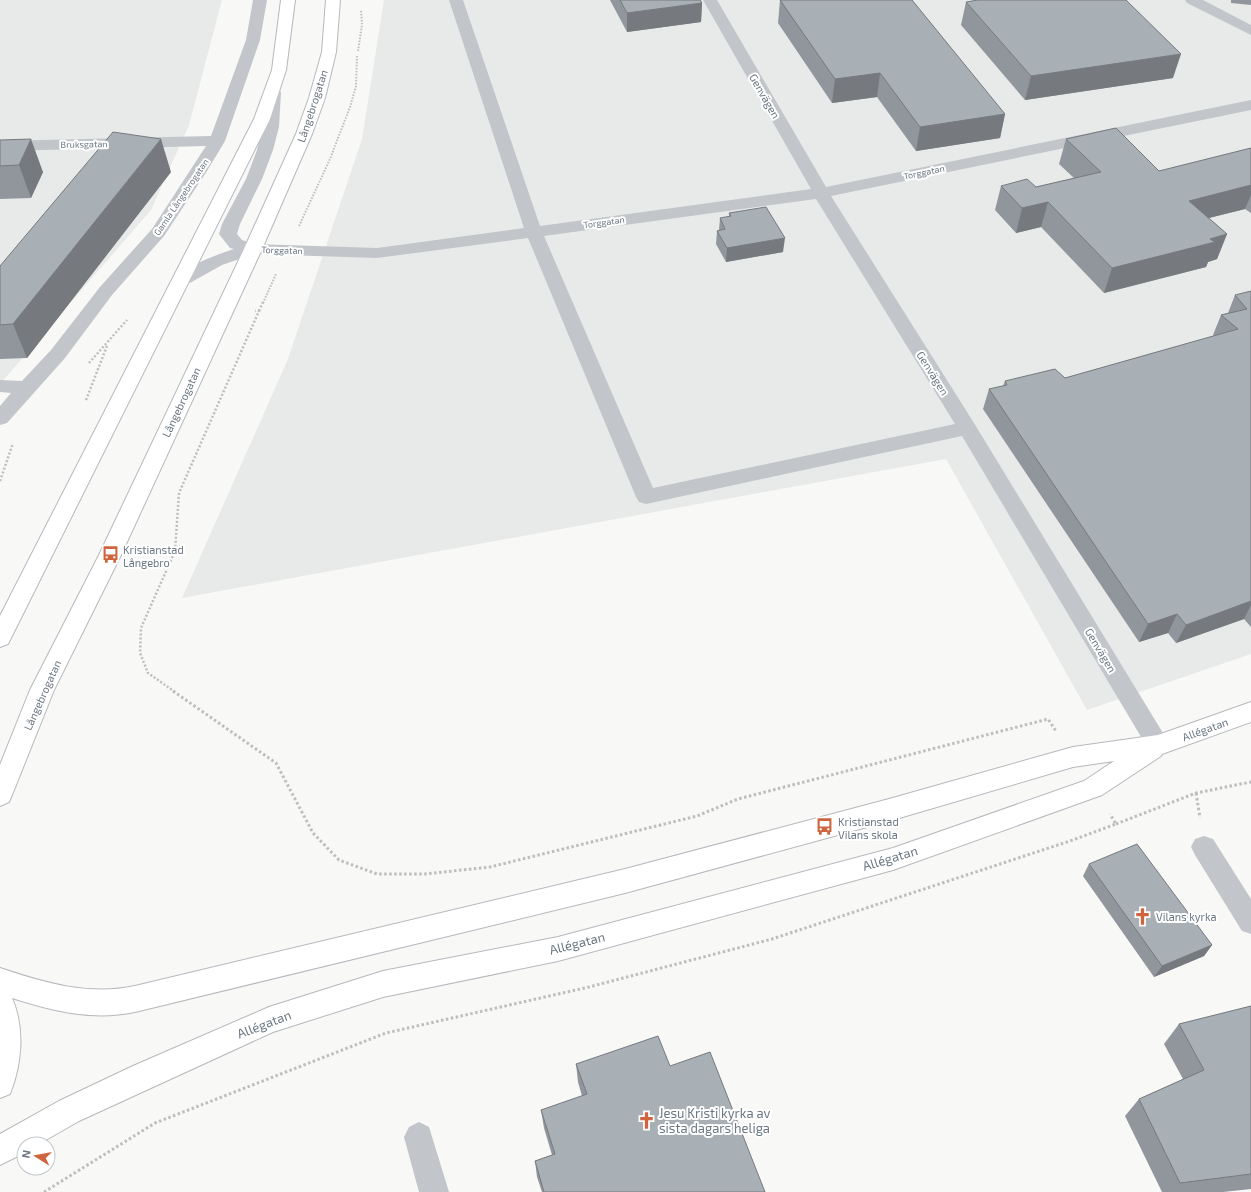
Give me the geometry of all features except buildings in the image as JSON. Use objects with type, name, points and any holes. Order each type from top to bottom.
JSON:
[{"type":"main road","points":[[0,638],[262,119],[273,92],[279,70],[288,0]]},
{"type":"main road","name":"Långebrogatan","points":[[0,795],[42,690],[110,554],[253,250],[304,134],[317,98],[329,52],[331,3]]},
{"type":"main road","name":"Allégatan","points":[[0,982],[38,994],[73,1002],[111,1003],[159,994],[625,881],[889,810],[1073,757],[1158,746],[1251,712]]},
{"type":"main road","name":"Allégatan","points":[[0,1150],[70,1111],[143,1076],[269,1020],[383,984],[558,949],[893,859],[1094,788],[1158,746]]},
{"type":"main road","points":[[0,1002],[5,1021],[7,1047],[0,1084]]},
{"type":"street","name":"Gamla Långebrogatan","points":[[0,418],[58,354],[106,291],[158,232],[199,171],[217,141],[253,40],[260,0]]},
{"type":"street","points":[[456,0],[534,232],[646,497],[967,428]]},
{"type":"street","name":"Genvägen","points":[[710,0],[821,193],[967,428],[1158,746]]},
{"type":"street","points":[[1192,0],[1251,31]]},
{"type":"street","points":[[253,250],[236,244],[228,234],[231,224],[254,179],[265,150],[271,126],[273,92]]},
{"type":"street","name":"Torggatan","points":[[253,250],[377,253],[821,193],[1251,105]]},
{"type":"street","name":"Bruksgatan","points":[[0,146],[217,141]]},
{"type":"street","points":[[182,280],[206,265],[230,255],[253,250]]},
{"type":"street","points":[[0,386],[28,388]]},
{"type":"street","points":[[1204,847],[1251,922]]},
{"type":"street","points":[[419,1137],[434,1192]]},
{"type":"path","points":[[225,309],[258,311],[179,493],[175,551],[141,628],[140,653],[148,673],[276,763],[313,832],[339,860],[377,874],[425,874],[490,866],[697,816],[738,799],[1048,719],[1073,757]]},
{"type":"path","points":[[86,400],[108,344]]},
{"type":"path","points":[[44,1192],[154,1123],[386,1034],[589,987],[772,939],[1070,841],[1196,793],[1251,782]]},
{"type":"path","points":[[1094,788],[1116,824]]},
{"type":"shaded area","points":[[0,0],[222,0],[189,125],[151,210],[0,384]]},
{"type":"shaded area","points":[[384,0],[1251,0],[1251,654],[1087,710],[946,459],[182,598],[288,359],[362,139]]},
{"type":"place","name":"Kristianstad Långebro","points":[[110,555]]},
{"type":"place","name":"Kristianstad Vilans skola","points":[[825,827]]},
{"type":"place","name":"Vilans kyrka","points":[[1143,916]]},
{"type":"place","name":"Jesu Kristi kyrka av sista dagars heliga","points":[[646,1120]]}]
